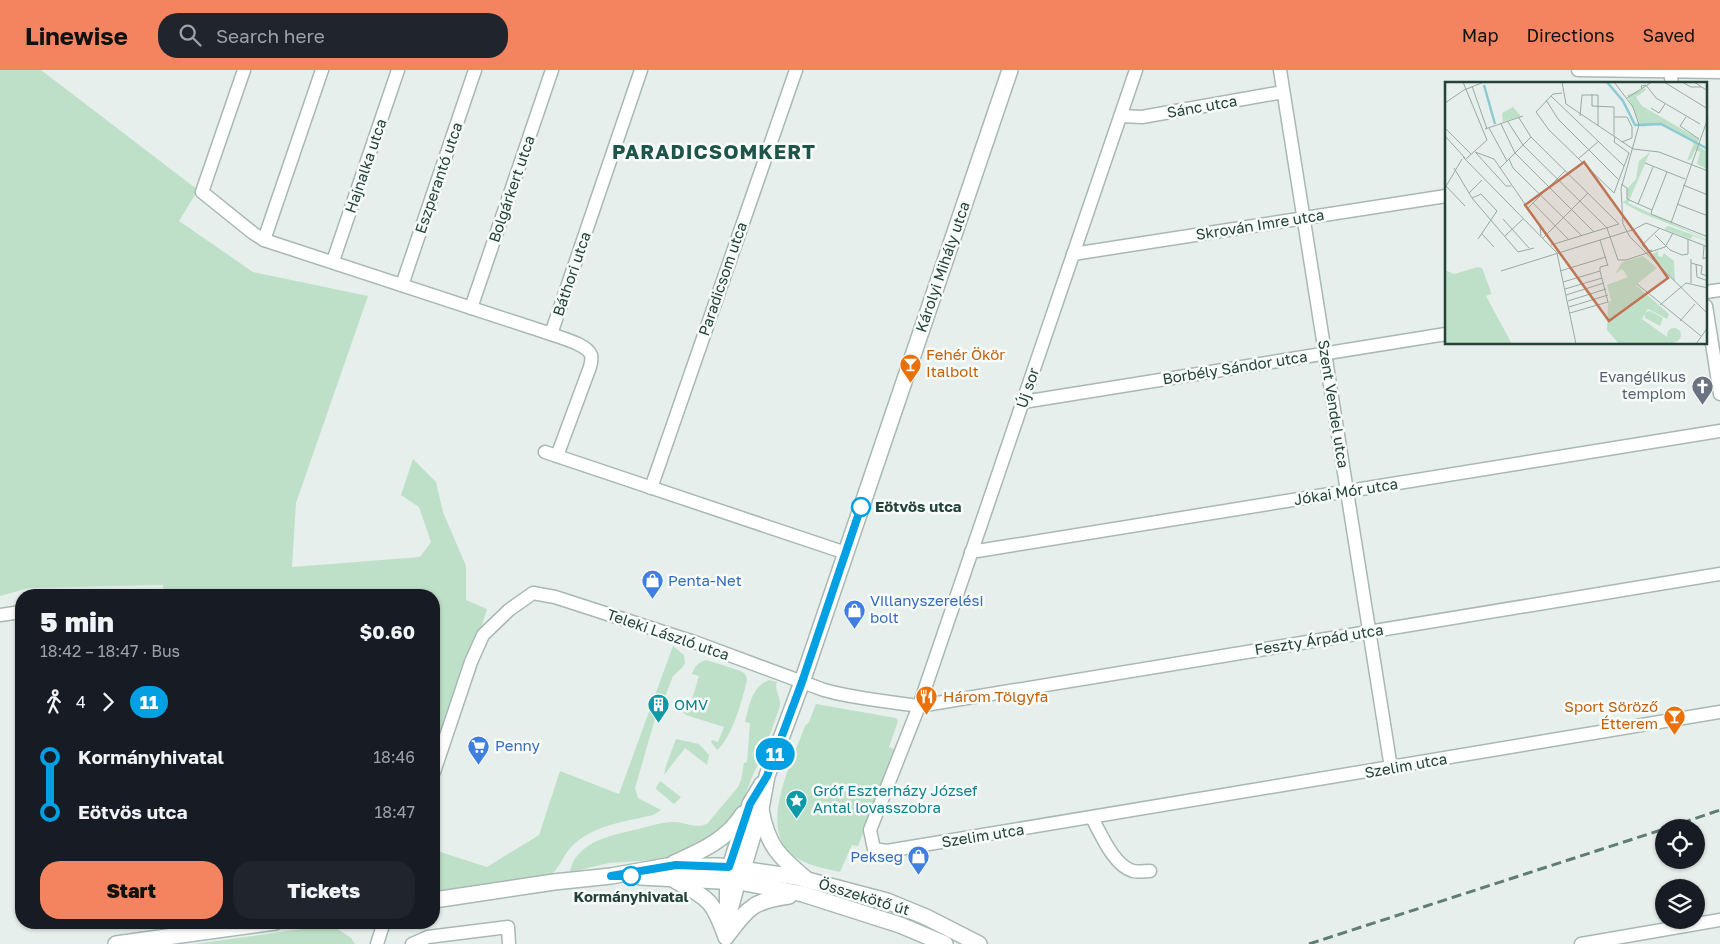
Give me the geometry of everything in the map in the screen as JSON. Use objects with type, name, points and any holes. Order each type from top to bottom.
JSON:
[{"type":"street","points":[[244,70],[202,192],[252,233],[264,240],[333,261],[551,334]]},
{"type":"street","points":[[264,240],[322,70]]},
{"type":"street","name":"Hajnalka utca","points":[[333,261],[398,70]]},
{"type":"street","name":"Eszperantó utca","points":[[402,285],[475,70]]},
{"type":"street","name":"Bolgárkert utca","points":[[472,308],[552,70]]},
{"type":"street","name":"Báthori utca","points":[[641,70],[551,334],[580,345],[591,356],[590,367],[551,454],[651,488]]},
{"type":"street","name":"Paradicsom utca","points":[[651,488],[796,70]]},
{"type":"street","name":"Károlyi Mihály utca","points":[[734,875],[755,806],[802,682],[1010,70]]},
{"type":"street","name":"Új sor","points":[[874,849],[870,830],[919,706],[1136,70]]},
{"type":"street","name":"Szent Vendel utca","points":[[1280,70],[1391,768]]},
{"type":"street","points":[[1578,70],[1671,78],[1720,72]]},
{"type":"street","name":"Sánc utca","points":[[1121,116],[1142,117],[1284,92]]},
{"type":"street","name":"Skrován Imre utca","points":[[1073,254],[1445,196]]},
{"type":"street","points":[[1708,319],[1720,394]]},
{"type":"street","name":"Borbély Sándor utca","points":[[1023,402],[1445,334]]},
{"type":"street","name":"Jókai Mór utca","points":[[971,552],[1720,431]]},
{"type":"street","points":[[651,488],[846,553]]},
{"type":"street","name":"Feszty Árpád utca","points":[[919,706],[1720,574]]},
{"type":"street","name":"Teleki László utca","points":[[440,754],[471,662],[483,635],[509,610],[533,593],[555,597],[697,644],[844,696],[919,706]]},
{"type":"street","points":[[0,615],[15,613]]},
{"type":"street","name":"Szelim utca","points":[[874,849],[887,851],[1092,818],[1720,712]]},
{"type":"street","points":[[440,899],[554,882],[669,872],[710,847],[755,806],[770,842],[805,887],[755,904],[740,919],[726,941]]},
{"type":"street","points":[[1092,818],[1116,859],[1124,867],[1134,871],[1150,871]]},
{"type":"street","points":[[669,872],[711,903],[718,916],[726,941]]},
{"type":"street","name":"Összekötő út","points":[[669,872],[734,875],[887,901],[926,917],[979,944]]},
{"type":"street","points":[[726,941],[734,875]]},
{"type":"street","name":"Összekötő út","points":[[805,887],[946,944]]},
{"type":"street","points":[[1581,944],[1720,920]]},
{"type":"street","points":[[412,944],[428,937],[508,926],[509,944]]},
{"type":"street","points":[[116,944],[224,929]]},
{"type":"street","points":[[377,944],[382,929]]},
{"type":"green space","points":[[0,70],[41,70],[198,190],[179,221],[253,272],[368,296],[296,503],[292,567],[420,557],[431,542],[419,507],[401,495],[413,459],[436,482],[443,512],[466,566],[466,600],[487,609],[467,674],[440,744],[440,589],[163,589],[163,585],[29,588],[15,589],[15,592],[0,596]]},
{"type":"green space","points":[[673,646],[684,655],[685,663],[673,676],[659,712],[657,712],[635,788],[638,798],[661,810],[653,815],[609,825],[589,834],[571,847],[551,875],[440,892],[440,852],[487,867],[539,835],[560,771],[619,794]]},
{"type":"green space","points":[[706,660],[741,671],[747,679],[732,728],[717,750],[711,742],[712,740],[718,742],[724,727],[686,715],[681,710],[682,704],[690,706],[699,676],[692,674],[694,669],[698,664]]},
{"type":"green space","points":[[769,680],[777,682],[776,688],[780,706],[762,757],[735,816],[707,841],[702,841],[701,848],[668,859],[609,863],[571,872],[574,860],[589,845],[598,840],[656,824],[678,822],[698,826],[707,824],[738,787],[744,763],[747,762],[750,723],[745,722],[748,710],[755,692],[763,683]]},
{"type":"green space","points":[[816,704],[896,718],[898,721],[889,747],[896,750],[858,846],[852,845],[840,872],[814,865],[795,857],[781,841],[778,826],[781,791],[805,726],[809,722]]},
{"type":"green space","points":[[676,739],[699,744],[709,755],[707,765],[685,748],[664,775]]},
{"type":"green space","points":[[660,781],[681,797],[674,804],[657,790],[656,788]]},
{"type":"green space","points":[[303,929],[338,929],[351,938],[355,944],[194,944]]},
{"type":"railway","points":[[1694,819],[1720,810]]},
{"type":"railway","points":[[1309,944],[1655,832]]},
{"type":"bus line","name":"11","points":[[631,876],[611,876],[676,865],[729,867],[750,804],[767,776],[802,682],[861,507]]},
{"type":"place","name":"Fehér Ökör Italbolt","points":[[910,383]]},
{"type":"place","name":"Evangélikus templom","points":[[1702,405]]},
{"type":"place","name":"Eötvös utca","points":[[861,507]]},
{"type":"place","name":"Penta-Net","points":[[652,600]]},
{"type":"place","name":"Villanyszerelési bolt","points":[[854,629]]},
{"type":"place","name":"Három Tölgyfa","points":[[927,716]]},
{"type":"place","name":"OMV","points":[[658,724]]},
{"type":"place","name":"Sport Söröző Étterem","points":[[1674,735]]},
{"type":"place","name":"Penny","points":[[479,765]]},
{"type":"place","name":"Gróf Eszterházy József Antal lovasszobra","points":[[797,819]]},
{"type":"place","name":"Kormányhivatal","points":[[631,876]]},
{"type":"place","name":"Pekseg","points":[[919,876]]},
{"type":"district","name":"PARADICSOMKERT","points":[[714,152]]}]
